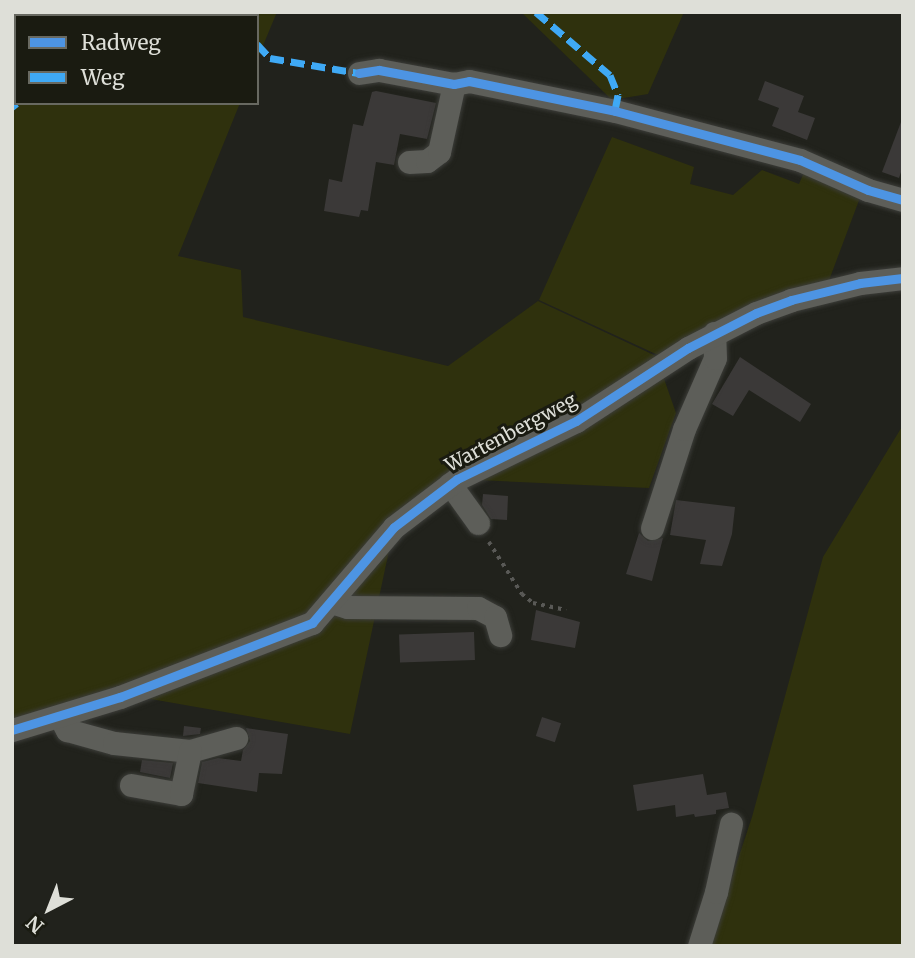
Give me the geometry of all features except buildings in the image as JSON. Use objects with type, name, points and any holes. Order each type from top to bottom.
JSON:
[{"type":"street","points":[[359,74],[379,70],[454,84],[469,81],[615,111],[800,160],[868,190],[903,200]]},
{"type":"street","points":[[409,162],[427,161],[439,152],[454,84]]},
{"type":"street","name":"Wartenbergweg","points":[[12,730],[60,717],[312,622],[394,527],[450,484],[576,421],[714,333],[791,300],[860,283],[903,278]]},
{"type":"street","points":[[652,528],[684,429],[715,358],[714,333]]},
{"type":"street","points":[[450,484],[478,523]]},
{"type":"street","points":[[331,602],[347,607],[478,608],[495,617],[500,635]]},
{"type":"street","points":[[60,717],[67,730],[114,743],[190,751],[236,738]]},
{"type":"street","points":[[131,785],[181,794],[190,751]]},
{"type":"street","points":[[699,946],[716,892],[731,824]]},
{"type":"path","points":[[490,543],[522,594],[533,603],[566,610]]},
{"type":"green space","points":[[12,12],[277,12],[259,55],[259,14],[14,14],[14,105],[239,105],[178,256],[241,270],[243,317],[448,366],[538,301],[656,356],[676,413],[649,488],[457,479],[394,527],[350,734],[145,698],[12,730]]},
{"type":"green space","points":[[521,12],[684,12],[648,94],[612,100]]},
{"type":"green space","points":[[612,137],[694,167],[690,184],[733,195],[762,170],[799,184],[805,170],[861,195],[828,283],[658,355],[539,300]]},
{"type":"green space","points":[[903,425],[903,946],[709,946],[752,817],[823,557]]},
{"type":"marked path","points":[[536,12],[610,75],[618,95],[615,111]]},
{"type":"marked path","points":[[259,46],[270,58],[359,73]]},
{"type":"cycle path","points":[[359,73],[379,70],[454,84],[469,81],[615,111],[800,160],[868,190],[903,200]]},
{"type":"cycle path","points":[[12,730],[120,697],[312,623],[394,527],[457,479],[576,421],[688,348],[756,313],[791,300],[860,283],[903,278]]}]
